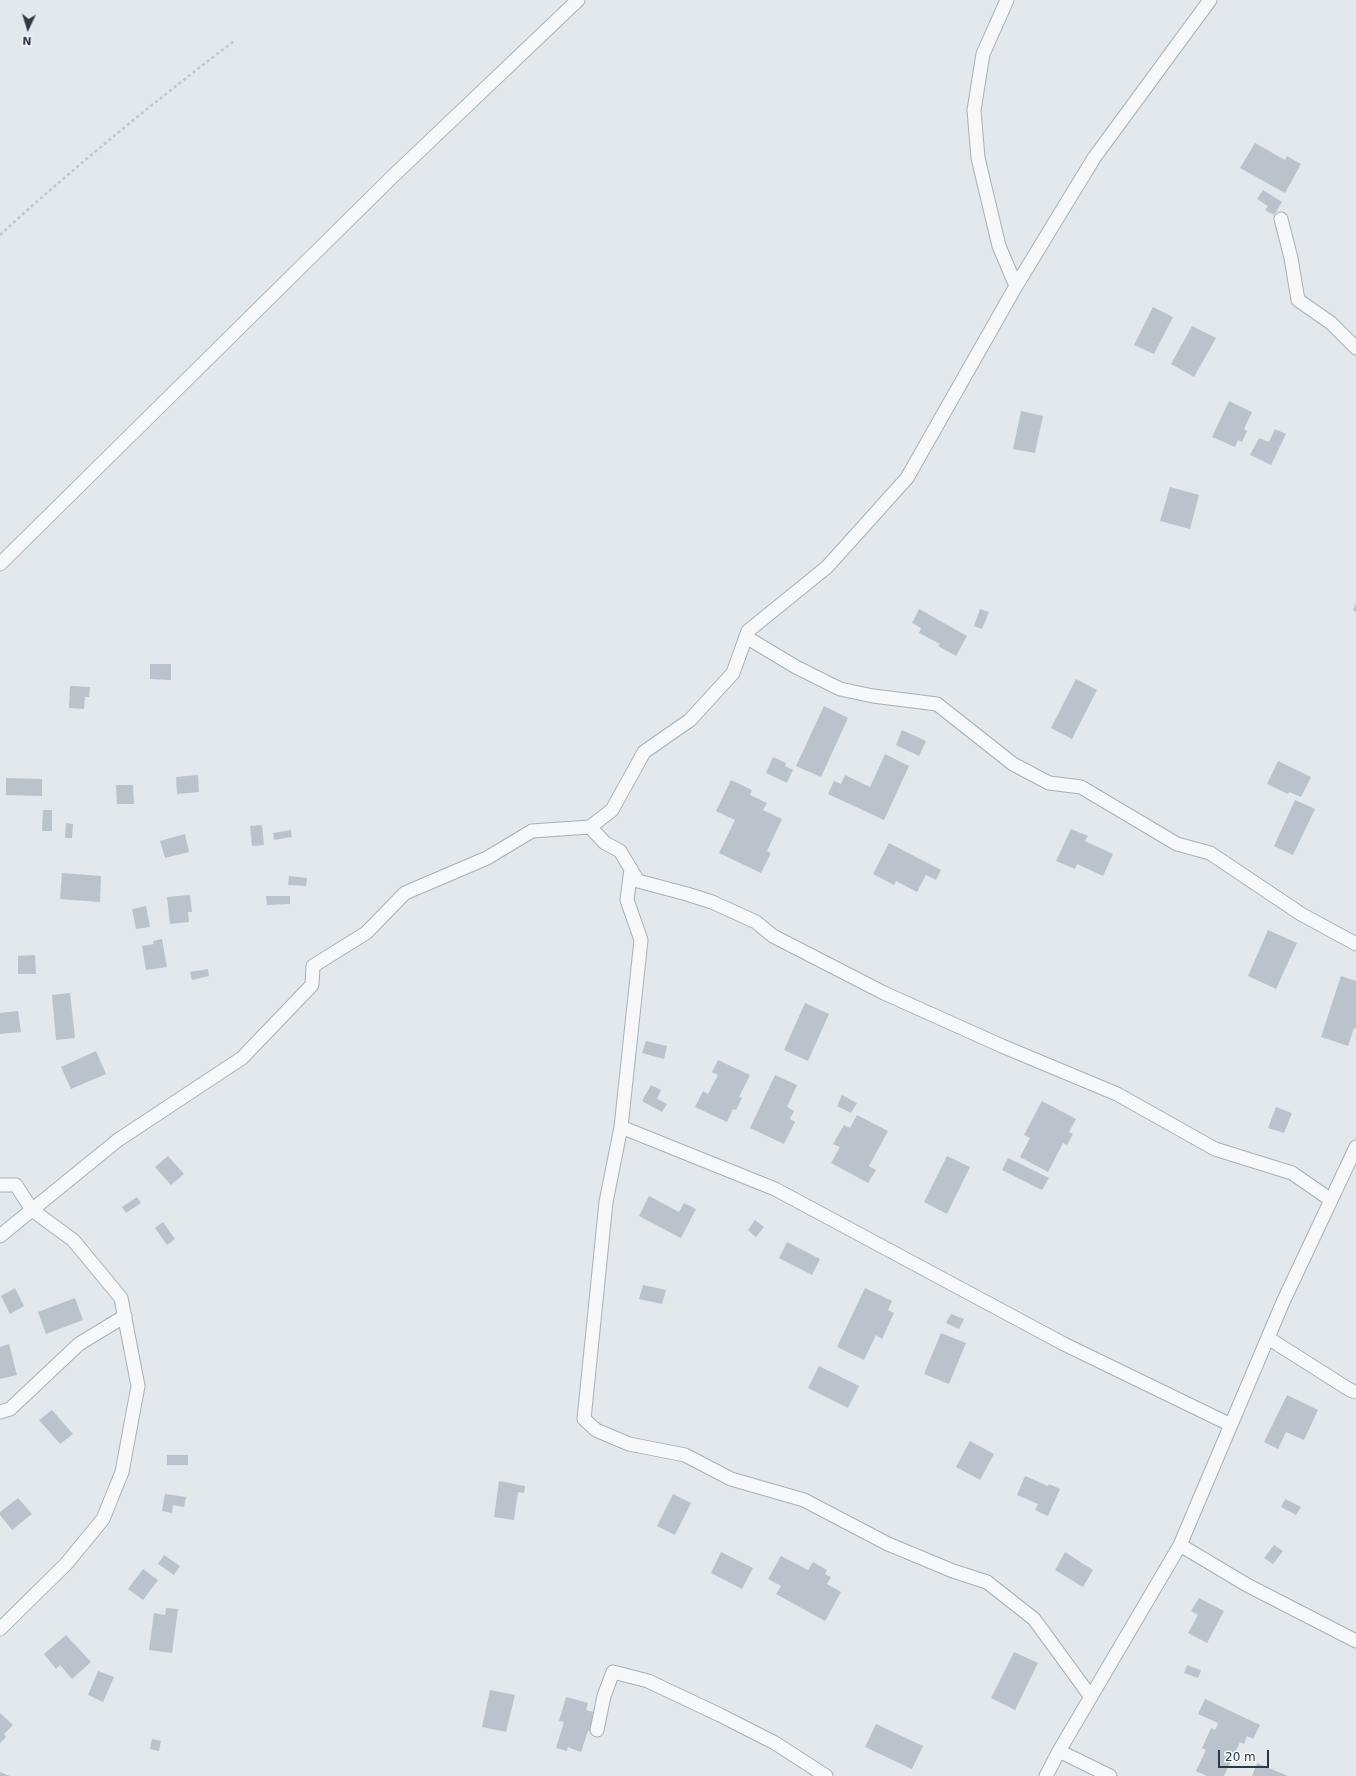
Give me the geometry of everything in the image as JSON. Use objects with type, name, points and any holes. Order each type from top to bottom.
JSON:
[{"type":"street","points":[[0,564],[391,178],[578,0]]},
{"type":"street","points":[[1007,0],[984,54],[974,110],[980,166],[999,246],[1016,286]]},
{"type":"street","points":[[0,1236],[118,1140],[242,1058],[312,986],[313,966],[366,933],[405,893],[488,858],[532,831],[590,827],[612,810],[644,752],[690,720],[733,673],[748,631],[827,568],[907,478],[1016,286],[1094,158],[1210,0]]},
{"type":"street","points":[[1281,219],[1291,258],[1298,300],[1331,323],[1356,348]]},
{"type":"street","points":[[746,637],[796,667],[840,689],[873,696],[938,704],[1013,764],[1049,783],[1081,787],[1177,844],[1210,853],[1301,914],[1356,944]]},
{"type":"street","points":[[590,827],[605,843],[620,850],[638,881],[712,902],[756,922],[773,936],[884,993],[1002,1046],[1116,1094],[1215,1149],[1292,1174],[1331,1200]]},
{"type":"street","points":[[631,869],[627,900],[641,940],[621,1127],[606,1202],[584,1419],[596,1430],[629,1444],[685,1455],[731,1479],[804,1500],[888,1544],[953,1571],[987,1582],[1034,1619],[1091,1696]]},
{"type":"street","points":[[621,1127],[775,1189],[1064,1344],[1231,1425]]},
{"type":"street","points":[[1046,1776],[1059,1751],[1180,1545],[1268,1338],[1356,1147]]},
{"type":"street","points":[[0,1185],[16,1186],[32,1210],[72,1240],[121,1298],[138,1386],[122,1472],[103,1519],[66,1564],[0,1630]]},
{"type":"street","points":[[0,1412],[10,1409],[79,1344],[125,1316]]},
{"type":"street","points":[[1268,1338],[1350,1390],[1356,1392]]},
{"type":"street","points":[[1180,1545],[1247,1585],[1356,1641]]},
{"type":"street","points":[[597,1730],[604,1696],[613,1672],[648,1680],[720,1715],[775,1744],[826,1776]]},
{"type":"street","points":[[1059,1751],[1110,1776]]},
{"type":"path","points":[[0,235],[54,185],[144,111],[234,41]]},
{"type":"building","points":[[1255,143],[1285,160],[1287,156],[1301,164],[1285,193],[1240,168]]},
{"type":"building","points":[[1263,190],[1282,202],[1274,215],[1265,210],[1268,206],[1257,199]]},
{"type":"building","points":[[1153,307],[1173,317],[1154,354],[1134,345]]},
{"type":"building","points":[[1192,326],[1216,338],[1194,377],[1171,364]]},
{"type":"building","points":[[1229,401],[1252,412],[1244,429],[1247,431],[1242,442],[1238,440],[1235,447],[1212,437]]},
{"type":"building","points":[[1021,411],[1043,416],[1035,453],[1013,449]]},
{"type":"building","points":[[1275,429],[1286,434],[1271,465],[1250,455],[1259,438],[1269,442]]},
{"type":"building","points":[[1170,487],[1199,495],[1190,529],[1160,521]]},
{"type":"building","points":[[1356,603],[1356,612],[1353,610]]},
{"type":"building","points":[[919,609],[967,636],[956,656],[938,646],[940,644],[919,633],[921,628],[912,623]]},
{"type":"building","points":[[980,609],[989,612],[982,629],[974,626]]},
{"type":"building","points":[[150,664],[171,664],[171,680],[150,679]]},
{"type":"building","points":[[1076,679],[1097,690],[1072,739],[1051,728]]},
{"type":"building","points":[[70,686],[90,687],[89,697],[85,697],[84,709],[69,708]]},
{"type":"building","points":[[824,706],[848,718],[821,777],[796,766]]},
{"type":"building","points":[[902,730],[926,741],[919,756],[896,745]]},
{"type":"building","points":[[885,754],[909,766],[884,820],[828,794],[834,781],[841,784],[845,775],[870,787]]},
{"type":"building","points":[[773,757],[786,763],[785,766],[793,770],[787,783],[766,773]]},
{"type":"building","points":[[1278,761],[1311,777],[1301,797],[1289,792],[1288,794],[1267,784]]},
{"type":"building","points":[[198,775],[199,792],[177,794],[176,777]]},
{"type":"building","points":[[6,778],[42,779],[42,796],[6,795]]},
{"type":"building","points":[[731,780],[752,790],[750,795],[767,803],[763,810],[782,819],[767,851],[771,853],[761,873],[719,853],[735,820],[716,811]]},
{"type":"building","points":[[116,785],[133,785],[134,804],[117,804]]},
{"type":"building","points":[[1295,800],[1315,809],[1293,855],[1274,846]]},
{"type":"building","points":[[43,810],[52,810],[52,831],[42,831]]},
{"type":"building","points":[[66,823],[73,824],[72,838],[65,838]]},
{"type":"building","points":[[262,825],[264,845],[252,846],[250,826]]},
{"type":"building","points":[[1071,829],[1088,836],[1085,841],[1113,854],[1103,876],[1077,864],[1075,869],[1056,861]]},
{"type":"building","points":[[291,830],[292,837],[274,840],[273,833]]},
{"type":"building","points":[[185,834],[189,852],[165,858],[160,841]]},
{"type":"building","points":[[889,843],[941,870],[936,880],[926,875],[917,892],[896,881],[894,885],[873,874]]},
{"type":"building","points":[[62,873],[101,876],[100,902],[60,899]]},
{"type":"building","points":[[289,876],[307,878],[306,886],[288,885]]},
{"type":"building","points":[[190,895],[192,912],[188,912],[189,922],[170,924],[167,897]]},
{"type":"building","points":[[266,896],[290,896],[290,904],[267,905]]},
{"type":"building","points":[[146,906],[150,927],[136,929],[132,909]]},
{"type":"building","points":[[1268,930],[1297,943],[1276,989],[1248,976]]},
{"type":"building","points":[[162,939],[167,967],[146,970],[142,946],[154,944],[153,941]]},
{"type":"building","points":[[35,955],[36,974],[18,974],[18,956]]},
{"type":"building","points":[[208,969],[209,976],[192,980],[190,972]]},
{"type":"building","points":[[1341,976],[1356,981],[1356,1028],[1354,1028],[1348,1046],[1321,1037]]},
{"type":"building","points":[[70,993],[75,1038],[56,1040],[52,995]]},
{"type":"building","points":[[805,1003],[829,1014],[808,1061],[784,1050]]},
{"type":"building","points":[[18,1011],[21,1032],[0,1034],[0,1013]]},
{"type":"building","points":[[646,1041],[667,1046],[664,1059],[642,1053]]},
{"type":"building","points":[[96,1051],[106,1074],[71,1089],[61,1067]]},
{"type":"building","points":[[718,1060],[750,1075],[739,1097],[742,1098],[736,1110],[733,1109],[727,1122],[695,1107],[703,1091],[708,1094],[718,1075],[712,1072]]},
{"type":"building","points":[[775,1075],[797,1085],[787,1107],[794,1111],[790,1119],[795,1122],[784,1144],[750,1128]]},
{"type":"building","points":[[651,1085],[661,1090],[657,1099],[667,1104],[662,1112],[642,1101]]},
{"type":"building","points":[[842,1095],[857,1103],[851,1113],[837,1106]]},
{"type":"building","points":[[1042,1101],[1076,1119],[1069,1132],[1073,1134],[1067,1145],[1063,1143],[1048,1172],[1020,1157],[1030,1138],[1024,1135]]},
{"type":"building","points":[[1276,1107],[1292,1113],[1284,1133],[1268,1128]]},
{"type":"building","points":[[857,1115],[888,1131],[869,1166],[876,1170],[868,1183],[831,1163],[840,1147],[833,1144],[844,1125],[850,1128]]},
{"type":"building","points":[[168,1156],[184,1174],[171,1185],[155,1167]]},
{"type":"building","points":[[947,1156],[970,1167],[947,1214],[924,1202]]},
{"type":"building","points":[[1008,1158],[1049,1178],[1042,1190],[1002,1170]]},
{"type":"building","points":[[649,1196],[679,1212],[684,1203],[696,1209],[681,1238],[639,1216]]},
{"type":"building","points":[[137,1197],[141,1203],[126,1213],[122,1207]]},
{"type":"building","points":[[755,1220],[764,1227],[756,1237],[748,1230]]},
{"type":"building","points":[[163,1222],[175,1239],[167,1245],[155,1228]]},
{"type":"building","points":[[787,1242],[820,1259],[812,1275],[779,1258]]},
{"type":"building","points":[[643,1285],[666,1290],[662,1304],[639,1299]]},
{"type":"building","points":[[15,1288],[24,1306],[10,1314],[1,1296]]},
{"type":"building","points":[[865,1288],[892,1301],[888,1310],[894,1313],[882,1339],[876,1335],[864,1360],[837,1347]]},
{"type":"building","points":[[75,1298],[83,1320],[46,1334],[38,1312]]},
{"type":"building","points":[[951,1314],[964,1319],[959,1329],[946,1323]]},
{"type":"building","points":[[941,1333],[966,1343],[949,1384],[924,1374]]},
{"type":"building","points":[[9,1344],[17,1375],[0,1379],[0,1347]]},
{"type":"building","points":[[819,1366],[859,1386],[848,1408],[808,1388]]},
{"type":"building","points":[[1287,1395],[1318,1410],[1304,1440],[1286,1432],[1278,1449],[1264,1442]]},
{"type":"building","points":[[52,1410],[73,1434],[60,1444],[39,1420]]},
{"type":"building","points":[[970,1441],[994,1454],[980,1480],[956,1467]]},
{"type":"building","points":[[167,1455],[188,1455],[188,1465],[167,1465]]},
{"type":"building","points":[[1025,1476],[1048,1486],[1049,1484],[1060,1489],[1048,1516],[1035,1510],[1038,1504],[1017,1495]]},
{"type":"building","points":[[499,1481],[525,1486],[524,1493],[518,1492],[514,1520],[494,1517]]},
{"type":"building","points":[[165,1494],[186,1497],[184,1507],[173,1505],[172,1513],[162,1511]]},
{"type":"building","points":[[673,1494],[691,1503],[675,1535],[657,1526]]},
{"type":"building","points":[[18,1498],[32,1514],[12,1530],[0,1515],[0,1512]]},
{"type":"building","points":[[1285,1499],[1301,1507],[1296,1515],[1281,1507]]},
{"type":"building","points":[[1274,1545],[1283,1551],[1273,1564],[1264,1558]]},
{"type":"building","points":[[721,1552],[753,1568],[742,1589],[711,1573]]},
{"type":"building","points":[[1065,1552],[1093,1570],[1083,1587],[1055,1570]]},
{"type":"building","points":[[164,1555],[180,1566],[174,1575],[158,1564]]},
{"type":"building","points":[[781,1556],[808,1570],[813,1562],[827,1570],[825,1574],[831,1577],[827,1584],[841,1592],[825,1621],[776,1594],[781,1586],[768,1579]]},
{"type":"building","points":[[143,1569],[158,1580],[143,1600],[128,1589]]},
{"type":"building","points":[[1199,1598],[1224,1611],[1207,1643],[1188,1633],[1198,1615],[1191,1611]]},
{"type":"building","points":[[166,1608],[178,1609],[172,1653],[149,1650],[154,1613],[165,1615]]},
{"type":"building","points":[[66,1635],[91,1662],[72,1679],[60,1665],[56,1669],[44,1654]]},
{"type":"building","points":[[1014,1652],[1038,1663],[1015,1710],[991,1698]]},
{"type":"building","points":[[1187,1665],[1201,1670],[1198,1678],[1184,1673]]},
{"type":"building","points":[[98,1671],[114,1677],[103,1702],[88,1695]]},
{"type":"building","points":[[490,1690],[515,1695],[506,1732],[482,1727]]},
{"type":"building","points":[[566,1697],[588,1703],[586,1710],[594,1712],[592,1716],[595,1717],[591,1731],[588,1731],[581,1752],[568,1747],[567,1751],[556,1748],[564,1722],[559,1721]]},
{"type":"building","points":[[1205,1699],[1260,1725],[1253,1739],[1247,1736],[1244,1744],[1240,1742],[1224,1776],[1207,1776],[1196,1771],[1206,1750],[1202,1748],[1211,1728],[1215,1730],[1218,1723],[1198,1714]]},
{"type":"building","points":[[0,1713],[13,1725],[4,1734],[6,1737],[0,1743]]},
{"type":"building","points":[[876,1724],[923,1746],[912,1769],[865,1747]]},
{"type":"building","points":[[152,1739],[161,1741],[159,1751],[150,1749]]},
{"type":"building","points":[[1257,1763],[1288,1776],[1252,1776]]},
{"type":"building","points":[[0,1772],[10,1776],[0,1776]]}]
